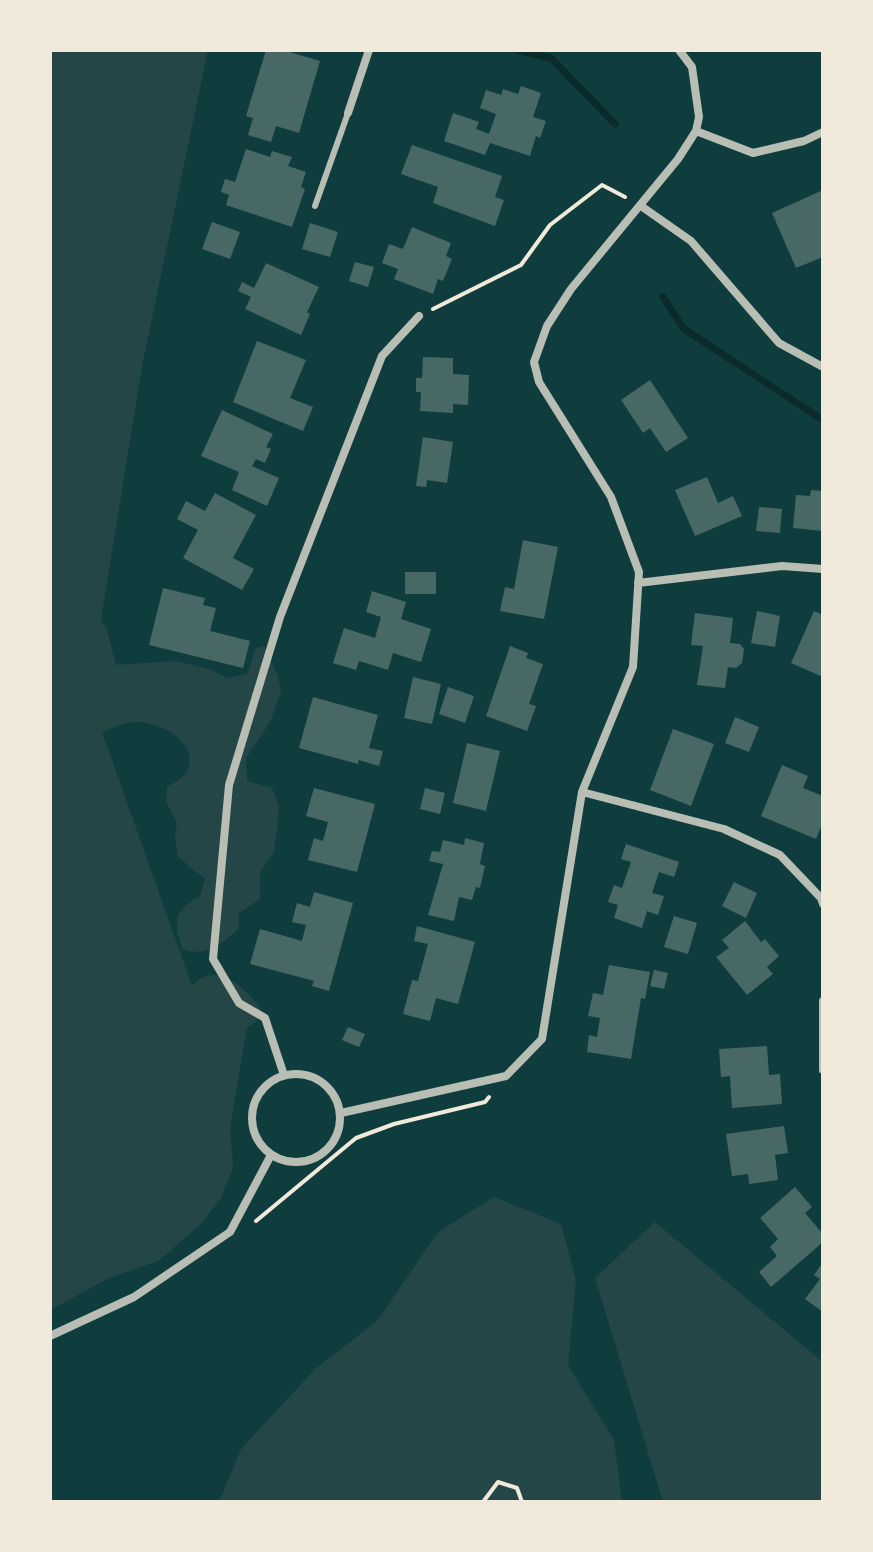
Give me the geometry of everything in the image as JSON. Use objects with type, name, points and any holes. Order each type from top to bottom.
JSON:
[{"type":"street","points":[[348,113],[369,50]]},
{"type":"street","points":[[341,1113],[506,1076],[542,1039],[582,792],[633,667],[639,572],[611,497],[539,382],[534,362],[547,326],[571,289],[641,206],[696,131],[699,117],[692,67],[679,50]]},
{"type":"street","points":[[696,131],[753,153],[804,141],[823,132]]},
{"type":"street","points":[[641,206],[691,241],[779,343],[823,367]]},
{"type":"street","points":[[284,1075],[265,1018],[239,1003],[213,959],[229,785],[280,617],[382,356],[419,316]]},
{"type":"street","points":[[638,583],[782,566],[823,569]]},
{"type":"street","points":[[582,792],[724,829],[780,855],[821,898],[823,904]]},
{"type":"street","points":[[823,1001],[823,1070]]},
{"type":"street","points":[[284,1075],[307,1075],[323,1082],[335,1095],[341,1113],[334,1142],[326,1151],[304,1162],[293,1163],[271,1155],[262,1147],[253,1129],[251,1115],[259,1094],[266,1085],[284,1075]]},
{"type":"street","points":[[50,1336],[134,1297],[230,1232],[271,1155]]},
{"type":"lane","points":[[315,206],[348,113]]},
{"type":"path","points":[[419,316],[521,265],[550,225],[602,185],[641,206]]},
{"type":"path","points":[[252,1224],[356,1138],[394,1124],[485,1102],[506,1076]]},
{"type":"path","points":[[483,1502],[498,1482],[517,1488],[522,1502]]},
{"type":"shaded area","points":[[50,50],[208,50],[142,366],[101,620],[107,630],[116,665],[175,661],[209,669],[227,678],[247,674],[256,648],[265,646],[281,691],[270,722],[246,758],[247,781],[272,788],[279,806],[274,852],[260,872],[260,899],[239,913],[239,928],[220,944],[199,952],[183,949],[177,925],[180,912],[200,896],[205,879],[178,857],[175,837],[177,823],[166,802],[167,787],[182,777],[189,765],[186,746],[170,732],[148,723],[129,723],[102,732],[192,986],[201,978],[220,976],[248,993],[261,1010],[256,1022],[247,1028],[230,1127],[233,1168],[221,1198],[199,1226],[158,1261],[109,1278],[50,1310]]},
{"type":"shaded area","points":[[494,1197],[561,1224],[576,1280],[568,1365],[614,1440],[622,1502],[219,1502],[241,1449],[316,1368],[377,1321],[438,1232]]},
{"type":"shaded area","points":[[655,1222],[823,1362],[823,1502],[663,1502],[595,1278]]},
{"type":"building","points":[[266,50],[283,50],[320,61],[299,133],[276,126],[271,142],[248,135],[253,118],[246,116]]},
{"type":"building","points":[[521,86],[541,93],[533,117],[546,121],[540,138],[536,136],[530,156],[490,143],[485,155],[444,141],[453,113],[479,122],[476,129],[489,134],[496,114],[480,108],[486,90],[501,95],[503,89],[518,94]]},
{"type":"building","points":[[412,145],[502,176],[495,197],[504,200],[495,226],[433,203],[438,187],[401,174]]},
{"type":"building","points":[[246,149],[270,157],[272,151],[292,157],[288,166],[306,172],[301,187],[305,189],[292,227],[226,205],[229,195],[221,192],[225,179],[235,182]]},
{"type":"building","points":[[823,190],[823,257],[796,268],[772,213]]},
{"type":"building","points":[[212,222],[240,232],[230,259],[202,249]]},
{"type":"building","points":[[310,223],[338,232],[330,257],[302,249]]},
{"type":"building","points":[[412,227],[451,243],[446,256],[452,259],[443,281],[438,279],[433,294],[394,279],[398,269],[382,263],[389,244],[403,249]]},
{"type":"building","points":[[355,262],[374,267],[368,287],[349,281]]},
{"type":"building","points":[[266,263],[319,287],[307,312],[310,314],[301,335],[245,309],[251,297],[238,291],[242,282],[254,288]]},
{"type":"building","points":[[257,341],[306,360],[290,398],[313,407],[303,431],[233,402]]},
{"type":"building","points":[[423,357],[453,358],[453,374],[469,375],[468,405],[453,404],[453,413],[420,411],[421,392],[416,392],[416,378],[422,378]]},
{"type":"building","points":[[650,380],[688,438],[666,452],[650,428],[643,433],[621,400]]},
{"type":"building","points":[[222,410],[273,434],[266,447],[271,449],[265,463],[256,459],[252,466],[279,478],[267,506],[232,490],[239,472],[201,456]]},
{"type":"building","points":[[423,437],[453,442],[447,483],[427,480],[426,487],[416,486]]},
{"type":"building","points":[[707,477],[718,503],[733,496],[742,516],[695,536],[675,490]]},
{"type":"building","points":[[811,490],[823,491],[823,531],[793,528],[796,495],[810,496]]},
{"type":"building","points":[[215,493],[256,515],[233,558],[254,569],[242,590],[183,558],[198,530],[177,519],[186,501],[205,511]]},
{"type":"building","points":[[759,507],[782,509],[780,533],[756,531]]},
{"type":"building","points":[[523,540],[558,547],[544,619],[500,611],[505,587],[514,589]]},
{"type":"building","points":[[405,572],[436,572],[436,594],[405,594]]},
{"type":"building","points":[[163,588],[205,598],[203,605],[216,608],[210,631],[250,641],[243,668],[149,645]]},
{"type":"building","points":[[372,591],[406,602],[401,619],[431,629],[421,662],[393,653],[388,670],[359,661],[356,670],[333,663],[344,628],[375,638],[381,617],[366,612]]},
{"type":"building","points":[[757,611],[780,616],[775,647],[751,643]]},
{"type":"building","points":[[814,611],[823,615],[823,677],[791,663]]},
{"type":"building","points":[[695,613],[733,618],[730,643],[740,644],[744,649],[742,663],[736,668],[728,667],[725,688],[697,685],[703,646],[691,645]]},
{"type":"building","points":[[510,646],[528,653],[526,658],[543,664],[529,704],[536,706],[527,731],[486,716]]},
{"type":"building","points":[[413,677],[441,684],[432,724],[404,718]]},
{"type":"building","points":[[448,687],[474,696],[465,723],[439,714]]},
{"type":"building","points":[[313,697],[378,715],[369,748],[383,751],[379,766],[359,760],[358,764],[299,748]]},
{"type":"building","points":[[735,717],[759,727],[749,752],[725,743]]},
{"type":"building","points":[[673,729],[714,744],[691,806],[650,790]]},
{"type":"building","points":[[467,743],[500,751],[486,811],[453,803]]},
{"type":"building","points":[[782,765],[808,776],[803,788],[823,796],[823,822],[816,839],[761,816]]},
{"type":"building","points":[[314,788],[375,804],[357,872],[308,860],[314,838],[323,841],[328,822],[306,816]]},
{"type":"building","points":[[425,788],[445,793],[440,814],[420,809]]},
{"type":"building","points":[[465,838],[484,843],[480,864],[485,866],[480,888],[476,887],[472,900],[459,897],[454,921],[428,915],[443,864],[429,861],[432,851],[440,852],[443,840],[464,845]]},
{"type":"building","points":[[626,844],[679,862],[674,877],[659,872],[652,893],[664,896],[658,915],[647,911],[642,928],[614,918],[618,905],[608,902],[614,885],[622,888],[631,862],[621,859]]},
{"type":"building","points":[[734,882],[757,893],[746,918],[722,906]]},
{"type":"building","points":[[314,892],[353,903],[329,991],[312,986],[314,981],[250,964],[260,929],[302,941],[306,925],[292,922],[297,903],[310,907]]},
{"type":"building","points":[[674,916],[697,923],[688,954],[664,947]]},
{"type":"building","points":[[745,921],[761,942],[765,939],[779,956],[767,967],[773,974],[747,995],[716,957],[729,948],[722,940]]},
{"type":"building","points":[[417,926],[475,942],[458,1004],[436,998],[430,1021],[403,1014],[412,980],[418,981],[428,944],[414,941]]},
{"type":"building","points":[[609,965],[650,972],[645,999],[641,998],[631,1059],[587,1052],[589,1035],[597,1037],[600,1018],[588,1016],[593,993],[603,995]]},
{"type":"building","points":[[654,970],[668,973],[664,989],[650,986]]},
{"type":"building","points":[[348,1027],[365,1034],[359,1047],[342,1040]]},
{"type":"building","points":[[767,1046],[769,1075],[780,1074],[782,1104],[732,1108],[730,1076],[721,1077],[719,1049]]},
{"type":"building","points":[[784,1126],[788,1153],[775,1155],[778,1180],[749,1184],[748,1174],[732,1176],[726,1134]]},
{"type":"building","points":[[795,1187],[812,1207],[805,1213],[823,1234],[823,1242],[771,1287],[759,1272],[777,1256],[770,1247],[778,1239],[760,1218]]},
{"type":"building","points":[[823,1262],[823,1312],[805,1299],[820,1279],[814,1275]]},
{"type":"waterway","points":[[516,50],[551,58],[615,124]]},
{"type":"waterway","points":[[663,297],[684,329],[823,420]]}]
